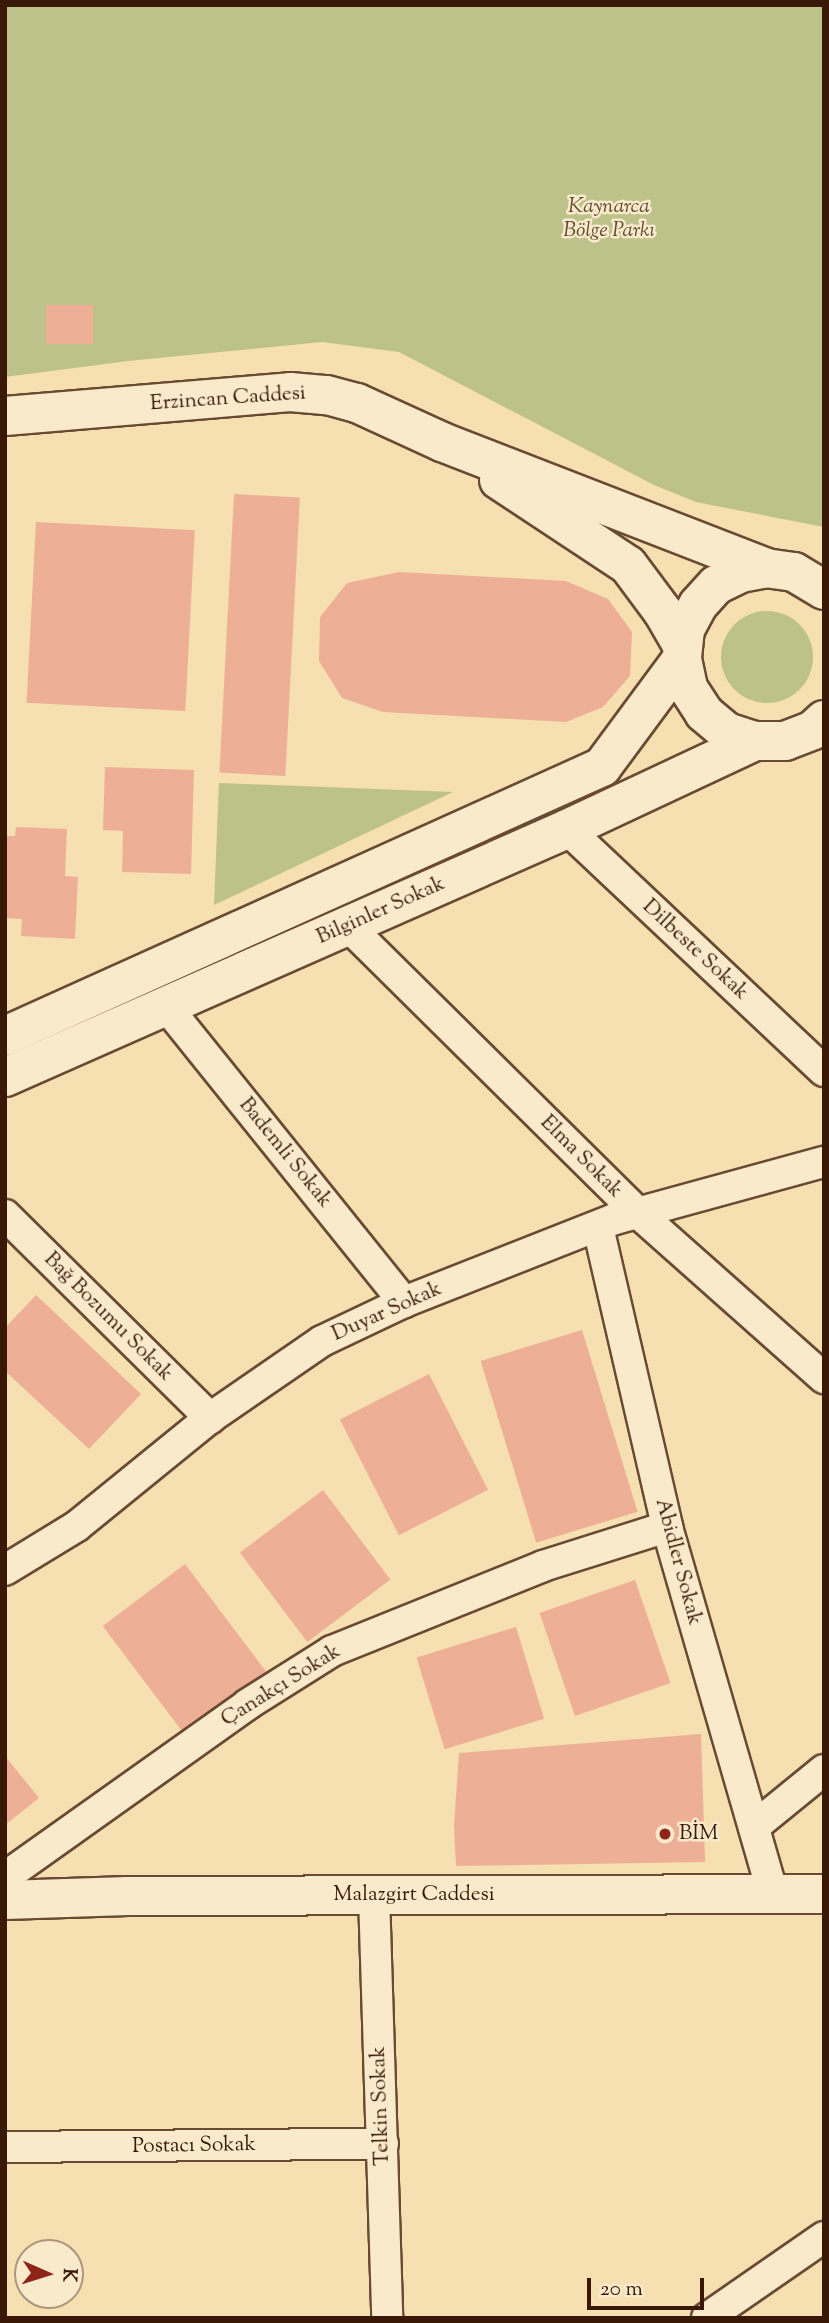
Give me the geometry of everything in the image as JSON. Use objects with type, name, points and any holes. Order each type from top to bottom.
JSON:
[{"type":"street","name":"Erzincan Caddesi","points":[[5,416],[309,393],[357,403],[442,442],[767,568],[794,572],[822,586]]},
{"type":"street","name":"Erzincan Caddesi","points":[[442,442],[628,565],[663,612],[682,653],[688,688],[704,713],[727,732],[755,741],[785,741],[820,726]]},
{"type":"street","name":"Erzincan Caddesi","points":[[682,653],[685,629],[698,605],[716,585],[740,573],[767,568]]},
{"type":"street","name":"Bilginler Sokak","points":[[5,1036],[602,767],[682,653]]},
{"type":"street","name":"Bilginler Sokak","points":[[5,1077],[567,830],[755,741]]},
{"type":"street","name":"Dilbeste Sokak","points":[[567,830],[824,1071]]},
{"type":"street","name":"Elma Sokak","points":[[348,926],[638,1213],[824,1378]]},
{"type":"street","name":"Bademli Sokak","points":[[166,1006],[404,1302]]},
{"type":"street","name":"Duyar Sokak","points":[[5,1570],[77,1526],[210,1418],[322,1341],[404,1302],[598,1227],[638,1213],[824,1162]]},
{"type":"street","name":"Bağ Bozumu Sokak","points":[[5,1215],[210,1418]]},
{"type":"street","name":"Abidler Sokak","points":[[598,1227],[667,1527],[773,1894]]},
{"type":"street","name":"Çanakçı Sokak","points":[[5,1877],[248,1704],[332,1651],[543,1566],[667,1527]]},
{"type":"street","points":[[754,1828],[824,1770]]},
{"type":"street","name":"Malazgirt Caddesi","points":[[5,1900],[128,1896],[824,1894]]},
{"type":"street","name":"Telkin Sokak","points":[[374,1895],[387,2318]]},
{"type":"street","name":"Postacı Sokak","points":[[5,2147],[383,2144]]},
{"type":"street","points":[[707,2318],[824,2237]]},
{"type":"green space","name":"Kaynarca Bölge Parkı","points":[[5,5],[824,5],[824,527],[696,502],[654,485],[399,352],[322,342],[128,361],[5,377]]},
{"type":"green space","points":[[767,611],[784,615],[799,625],[809,640],[813,657],[809,674],[799,689],[784,699],[767,703],[750,699],[735,689],[725,674],[721,657],[725,640],[735,625],[750,615]]},
{"type":"green space","points":[[220,783],[453,792],[214,905]]},
{"type":"building","points":[[46,305],[93,305],[93,344],[46,344]]},
{"type":"building","points":[[234,494],[300,497],[285,776],[219,773]]},
{"type":"building","points":[[36,522],[195,530],[185,711],[27,703]]},
{"type":"building","points":[[399,572],[566,581],[608,599],[632,632],[630,676],[603,707],[566,722],[383,712],[342,698],[319,661],[320,617],[347,583]]},
{"type":"building","points":[[105,767],[194,770],[191,874],[122,872],[123,831],[103,830]]},
{"type":"building","points":[[16,827],[67,829],[65,876],[78,877],[75,939],[21,936],[22,919],[5,918],[5,836],[15,836]]},
{"type":"building","points":[[36,1295],[141,1394],[89,1449],[5,1371],[5,1328]]},
{"type":"building","points":[[582,1330],[638,1512],[536,1543],[481,1361]]},
{"type":"building","points":[[429,1374],[488,1490],[399,1535],[340,1419]]},
{"type":"building","points":[[323,1490],[390,1579],[307,1642],[240,1553]]},
{"type":"building","points":[[185,1564],[266,1672],[184,1734],[103,1626]]},
{"type":"building","points":[[635,1580],[670,1683],[575,1716],[540,1613]]},
{"type":"building","points":[[516,1627],[544,1719],[445,1749],[417,1657]]},
{"type":"building","points":[[701,1734],[705,1862],[456,1866],[454,1826],[459,1753]]},
{"type":"building","points":[[5,1756],[39,1798],[5,1825]]},
{"type":"place","name":"BİM","points":[[665,1834]]}]
